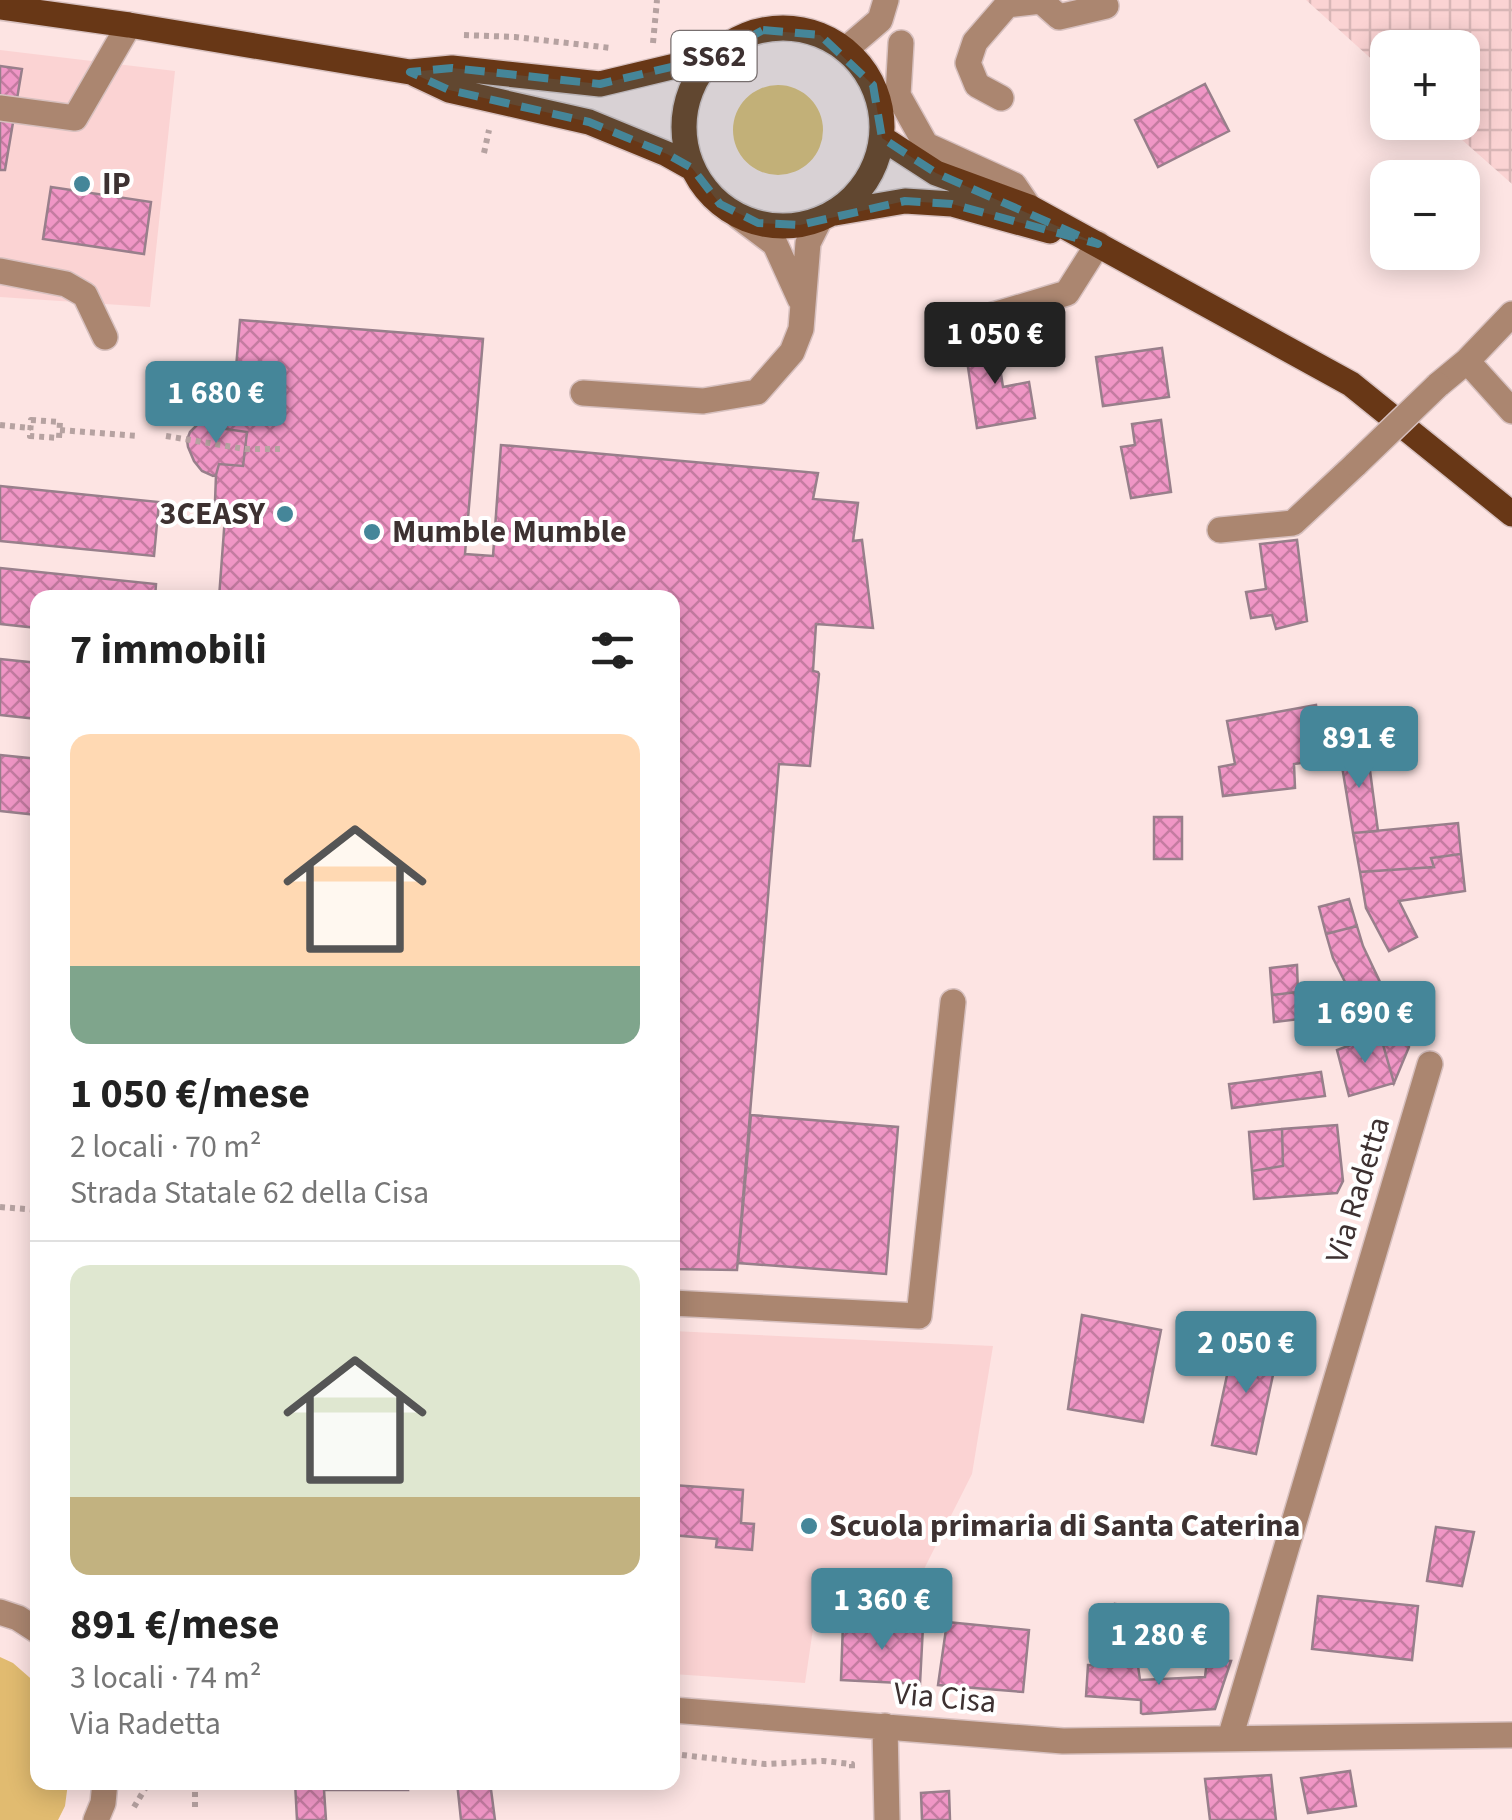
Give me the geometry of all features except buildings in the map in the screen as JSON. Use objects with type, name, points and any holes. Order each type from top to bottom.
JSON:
[{"type":"main road","name":"SS62","points":[[0,7],[410,72],[450,90],[589,122],[692,168]]},
{"type":"main road","name":"SS62","points":[[738,216],[712,196],[692,168],[685,145],[688,98],[698,76],[713,57],[736,40],[763,30],[792,29],[820,35],[845,50]]},
{"type":"main road","points":[[826,216],[852,198],[867,180],[882,138],[883,119],[873,85],[845,50]]},
{"type":"main road","name":"SS62","points":[[410,72],[452,68],[600,84],[713,57]]},
{"type":"main road","points":[[882,138],[936,172],[1029,207],[1351,384],[1512,514]]},
{"type":"main road","points":[[738,216],[758,224],[800,225],[905,201],[952,204],[1098,244]]},
{"type":"street","points":[[845,50],[880,20],[886,0]]},
{"type":"street","points":[[1001,98],[976,85],[968,64],[975,42],[1007,5],[1040,1],[1059,17],[1106,6],[1100,0]]},
{"type":"street","points":[[0,108],[75,118],[129,25]]},
{"type":"street","points":[[900,42],[898,96],[926,145],[1014,185],[1029,207]]},
{"type":"street","points":[[738,216],[775,244],[802,304]]},
{"type":"street","points":[[584,393],[703,401],[756,392],[792,352],[801,329],[808,242],[826,216]]},
{"type":"street","points":[[980,319],[1067,292],[1098,244]]},
{"type":"street","points":[[0,270],[66,284],[85,295],[105,336]]},
{"type":"street","points":[[1220,530],[1292,522],[1467,361],[1512,314]]},
{"type":"street","points":[[1467,361],[1512,411]]},
{"type":"street","points":[[680,1303],[919,1316],[954,1002]]},
{"type":"street","name":"Via Radetta","points":[[1230,1738],[1430,1064]]},
{"type":"street","points":[[0,1612],[30,1625]]},
{"type":"street","name":"Via Cisa","points":[[680,1711],[1064,1740],[1512,1735]]},
{"type":"street","points":[[885,1726],[888,1820]]},
{"type":"path","points":[[31,420],[60,422],[59,438],[30,436],[31,428],[31,420]]},
{"type":"path","points":[[0,425],[31,428]]},
{"type":"path","points":[[60,430],[138,436]]},
{"type":"path","points":[[166,436],[245,448],[282,449]]},
{"type":"path","points":[[0,1207],[30,1209]]},
{"type":"path","points":[[680,1755],[765,1764],[852,1764],[852,1782]]},
{"type":"path","points":[[195,1790],[195,1807]]},
{"type":"highlighted area","points":[[763,30],[820,35],[873,85],[882,138],[936,173],[1098,244],[952,204],[905,201],[800,225],[758,223],[720,204],[692,168],[667,154],[589,122],[449,90],[410,72],[452,68],[600,84],[713,57]]},
{"type":"shaded area","points":[[1306,0],[1512,0],[1512,184],[1462,140],[1480,140],[1480,30],[1370,30],[1370,58]]},
{"type":"shaded area","name":"IP","points":[[0,50],[175,71],[150,307],[0,297]]},
{"type":"shaded area","points":[[778,85],[803,93],[815,105],[823,130],[815,155],[803,167],[778,175],[753,167],[741,155],[733,130],[741,105],[753,93]]},
{"type":"shaded area","name":"Scuola primaria di Santa Caterina","points":[[680,1331],[993,1346],[972,1474],[920,1577],[820,1582],[805,1683],[680,1674]]},
{"type":"shaded area","points":[[0,1657],[30,1678],[30,1790],[67,1790],[58,1820],[0,1820]]},
{"type":"place","name":"IP","points":[[82,184]]},
{"type":"place","name":"3CEASY","points":[[285,514]]},
{"type":"place","name":"Mumble Mumble","points":[[372,532]]},
{"type":"place","name":"Scuola primaria di Santa Caterina","points":[[809,1526]]}]
